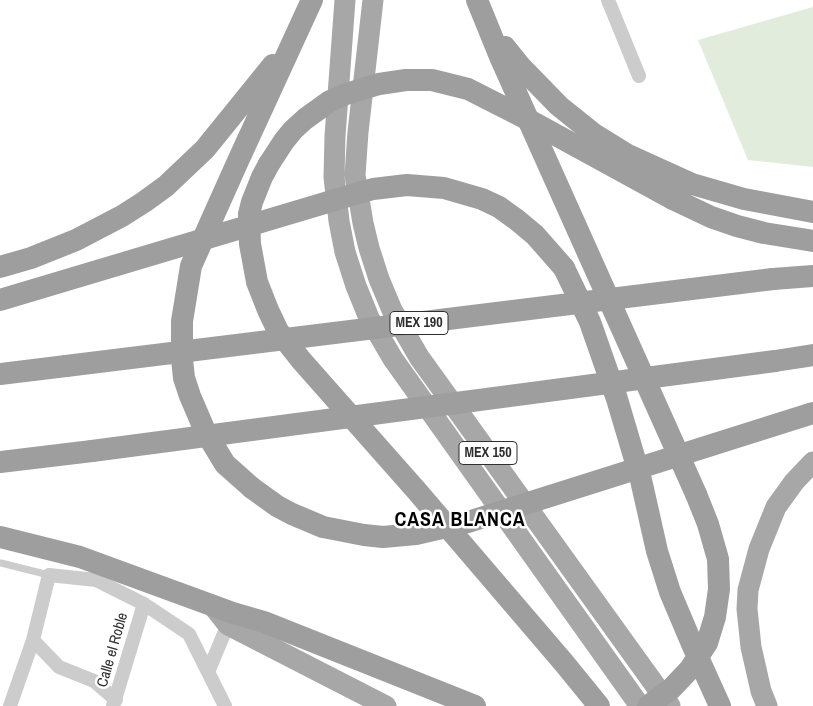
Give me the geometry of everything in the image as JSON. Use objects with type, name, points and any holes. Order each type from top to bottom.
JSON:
[{"type":"highway","points":[[312,0],[192,266],[182,321],[184,378],[197,413],[225,464],[252,488],[277,506],[323,527],[364,536],[416,534],[468,522],[813,414]]},
{"type":"highway","points":[[480,8],[503,45],[540,88],[579,122],[611,146],[669,175],[692,184],[744,199],[813,212]]},
{"type":"highway","points":[[480,8],[696,494],[708,524],[718,559],[719,589],[714,618],[706,644],[690,669],[671,689],[648,706]]},
{"type":"highway","points":[[0,267],[54,249],[91,233],[122,216],[166,186],[192,162],[223,128],[298,32]]},
{"type":"highway","points":[[599,706],[278,331],[257,282],[250,244],[249,214],[256,190],[269,164],[284,141],[310,114],[330,101],[378,84],[406,80],[432,80],[468,88],[673,199],[711,217],[764,233],[813,240]]},
{"type":"highway","points":[[0,300],[373,189],[407,185],[444,188],[473,196],[499,207],[535,235],[564,268],[590,322],[617,399],[641,480],[657,551],[670,592],[720,706]]},
{"type":"highway","name":"MEX 190","points":[[0,374],[773,279],[813,276]]},
{"type":"highway","points":[[0,462],[813,355]]},
{"type":"highway","points":[[0,537],[80,557],[225,614],[264,622],[475,706]]},
{"type":"main road","name":"MEX 150","points":[[345,0],[335,136],[334,178],[345,252],[369,318],[393,359],[640,706]]},
{"type":"main road","name":"MEX 150","points":[[373,0],[355,175],[369,248],[392,310],[419,357],[670,706]]},
{"type":"main road","points":[[767,706],[761,691],[751,646],[748,590],[758,549],[776,507],[794,482],[813,462]]},
{"type":"main road","points":[[225,614],[386,706]]},
{"type":"street","points":[[608,0],[639,76]]},
{"type":"street","points":[[10,706],[33,640],[49,576],[96,580],[144,604],[189,634],[208,672],[216,699],[225,706]]},
{"type":"street","name":"Calle el Roble","points":[[114,703],[144,604]]},
{"type":"street","points":[[208,672],[225,614]]},
{"type":"street","points":[[33,640],[58,667],[94,681],[114,703]]},
{"type":"lane","points":[[1,563],[49,576]]},
{"type":"green space","points":[[813,7],[813,167],[748,160],[698,40]]},
{"type":"district","name":"CASA BLANCA","points":[[460,521]]}]
